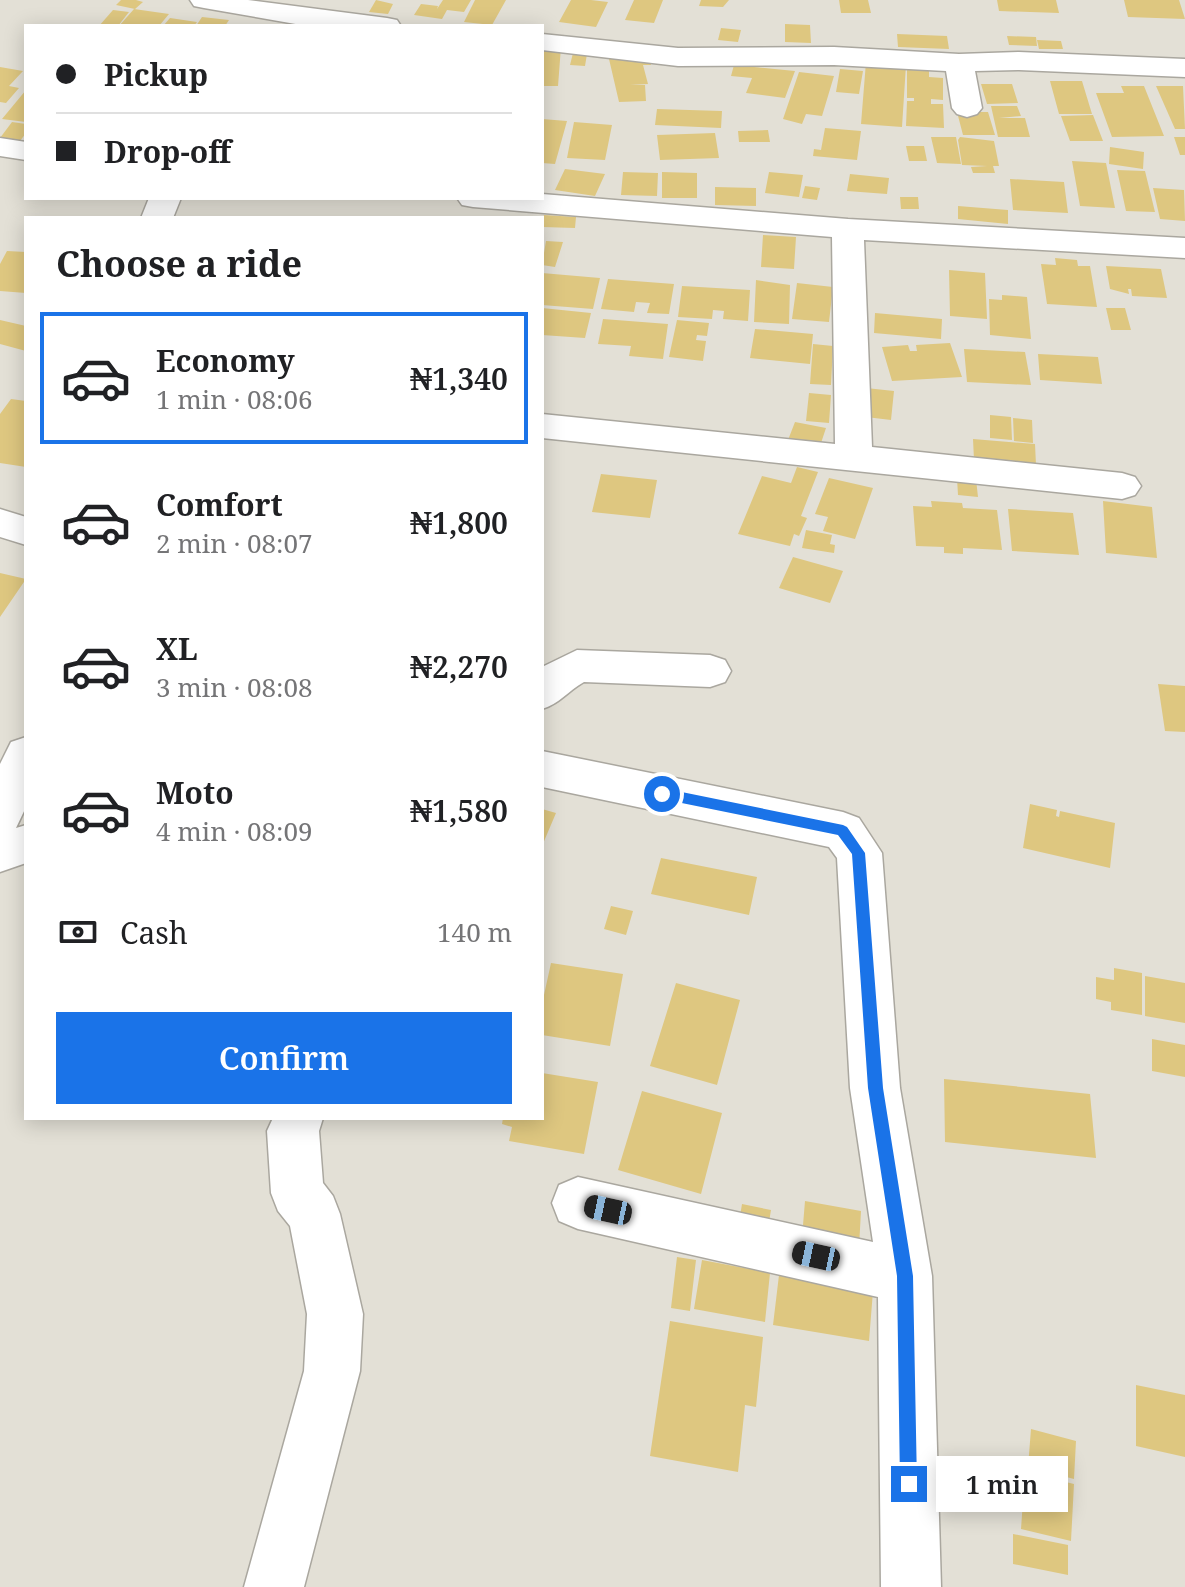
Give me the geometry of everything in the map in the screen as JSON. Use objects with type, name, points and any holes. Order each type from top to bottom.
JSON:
[{"type":"street","points":[[204,0],[290,16],[368,24]]},
{"type":"street","points":[[544,42],[678,57],[834,56],[959,63],[1019,61],[1185,68]]},
{"type":"street","points":[[959,63],[967,108]]},
{"type":"street","points":[[0,147],[24,151]]},
{"type":"street","points":[[500,200],[848,229],[1185,248]]},
{"type":"street","points":[[848,229],[854,460]]},
{"type":"street","points":[[544,426],[1122,486]]},
{"type":"street","points":[[0,523],[24,530]]},
{"type":"street","points":[[544,691],[552,681],[577,666],[710,671]]},
{"type":"street","points":[[0,816],[24,759]]},
{"type":"street","points":[[544,769],[843,831],[859,853],[875,1088],[905,1276],[911,1587]]},
{"type":"street","points":[[0,853],[24,845]]},
{"type":"street","points":[[274,1587],[332,1371],[335,1314],[314,1214],[297,1193],[293,1131],[297,1120]]},
{"type":"street","points":[[578,1203],[905,1276]]},
{"type":"building","points":[[121,0],[143,2],[135,9],[116,5]]},
{"type":"building","points":[[376,0],[393,4],[388,14],[369,12]]},
{"type":"building","points":[[443,0],[471,0],[464,12],[447,10],[442,19],[414,15],[421,4],[438,6],[437,9]]},
{"type":"building","points":[[475,0],[506,0],[493,24],[464,22]]},
{"type":"building","points":[[571,0],[608,2],[596,27],[559,22]]},
{"type":"building","points":[[634,0],[663,0],[654,23],[625,20]]},
{"type":"building","points":[[701,0],[729,0],[723,7],[699,6]]},
{"type":"building","points":[[839,0],[868,0],[871,13],[841,13]]},
{"type":"building","points":[[997,0],[1056,0],[1059,13],[999,11]]},
{"type":"building","points":[[1124,0],[1179,0],[1185,19],[1128,17]]},
{"type":"building","points":[[134,9],[169,14],[161,24],[121,24]]},
{"type":"building","points":[[113,10],[129,12],[120,24],[101,24]]},
{"type":"building","points":[[202,17],[229,20],[226,24],[197,24]]},
{"type":"building","points":[[170,18],[197,22],[196,24],[165,24]]},
{"type":"building","points":[[785,24],[810,25],[811,43],[785,42]]},
{"type":"building","points":[[721,28],[741,30],[738,42],[718,40]]},
{"type":"building","points":[[897,34],[947,36],[949,49],[898,47]]},
{"type":"building","points":[[1007,36],[1036,37],[1037,46],[1009,45]]},
{"type":"building","points":[[1037,40],[1061,41],[1063,49],[1039,49]]},
{"type":"building","points":[[544,47],[561,47],[558,86],[544,86]]},
{"type":"building","points":[[573,53],[587,54],[585,66],[570,65]]},
{"type":"building","points":[[649,55],[651,65],[643,65],[648,84],[630,85],[645,85],[646,101],[619,102],[609,59]]},
{"type":"building","points":[[866,62],[906,65],[902,127],[861,124]]},
{"type":"building","points":[[907,64],[921,65],[921,70],[929,71],[929,77],[943,78],[943,100],[931,99],[931,104],[943,104],[944,128],[906,126],[907,101],[914,101],[914,98],[907,98]]},
{"type":"building","points":[[734,65],[795,71],[785,98],[746,93],[752,78],[731,76]]},
{"type":"building","points":[[0,67],[23,71],[9,86],[19,88],[6,103],[0,102]]},
{"type":"building","points":[[840,69],[863,71],[859,94],[836,92]]},
{"type":"building","points":[[799,72],[834,76],[822,116],[806,114],[802,124],[783,119]]},
{"type":"building","points":[[1050,81],[1082,81],[1092,114],[1059,114]]},
{"type":"building","points":[[981,84],[1012,84],[1018,103],[987,104]]},
{"type":"building","points":[[1121,86],[1144,86],[1164,136],[1112,137],[1096,93],[1124,93]]},
{"type":"building","points":[[1156,86],[1183,86],[1185,129],[1175,129]]},
{"type":"building","points":[[24,92],[24,122],[2,119]]},
{"type":"building","points":[[991,106],[1017,106],[1021,116],[999,118],[1025,118],[1030,137],[998,137]]},
{"type":"building","points":[[657,109],[722,111],[721,128],[655,125]]},
{"type":"building","points":[[957,112],[988,112],[995,135],[963,135]]},
{"type":"building","points":[[1093,115],[1103,141],[1070,141],[1061,116]]},
{"type":"building","points":[[544,119],[567,121],[555,164],[544,163]]},
{"type":"building","points":[[12,122],[24,124],[24,136],[20,141],[0,138]]},
{"type":"building","points":[[574,122],[612,125],[605,160],[567,158]]},
{"type":"building","points":[[825,128],[861,131],[857,160],[813,156],[814,149],[821,150]]},
{"type":"building","points":[[768,130],[770,142],[739,142],[738,131]]},
{"type":"building","points":[[715,133],[719,158],[660,160],[657,135]]},
{"type":"building","points":[[931,137],[956,137],[961,164],[937,163]]},
{"type":"building","points":[[960,137],[994,141],[999,166],[993,166],[995,173],[973,173],[971,167],[987,166],[962,165]]},
{"type":"building","points":[[1174,137],[1185,137],[1185,155],[1180,155]]},
{"type":"building","points":[[906,146],[924,146],[927,161],[909,161]]},
{"type":"building","points":[[1110,147],[1144,152],[1143,169],[1109,164]]},
{"type":"building","points":[[1072,161],[1106,163],[1115,208],[1080,206]]},
{"type":"building","points":[[565,169],[605,174],[595,196],[555,190]]},
{"type":"building","points":[[1117,170],[1145,171],[1155,212],[1126,211]]},
{"type":"building","points":[[623,172],[658,173],[657,196],[621,195]]},
{"type":"building","points":[[662,172],[697,173],[697,198],[662,198]]},
{"type":"building","points":[[769,172],[803,175],[799,197],[765,193]]},
{"type":"building","points":[[850,174],[889,178],[887,194],[847,191]]},
{"type":"building","points":[[1010,179],[1064,182],[1068,213],[1013,210]]},
{"type":"building","points":[[805,186],[820,188],[817,200],[802,198]]},
{"type":"building","points":[[715,187],[756,188],[756,206],[715,205]]},
{"type":"building","points":[[1153,188],[1184,190],[1185,221],[1160,219]]},
{"type":"building","points":[[900,197],[918,197],[919,209],[901,209]]},
{"type":"building","points":[[958,206],[1008,210],[1008,224],[958,219]]},
{"type":"building","points":[[544,216],[576,217],[575,228],[544,227]]},
{"type":"building","points":[[763,235],[796,237],[794,269],[761,267]]},
{"type":"building","points":[[546,241],[563,242],[555,267],[544,265]]},
{"type":"building","points":[[7,251],[24,252],[24,293],[0,291],[0,264]]},
{"type":"building","points":[[1055,258],[1077,260],[1078,266],[1090,266],[1097,307],[1047,304],[1041,264],[1056,265]]},
{"type":"building","points":[[1106,266],[1161,269],[1167,298],[1132,296],[1131,289],[1128,289],[1129,294],[1110,289]]},
{"type":"building","points":[[949,270],[985,273],[987,319],[950,316]]},
{"type":"building","points":[[544,273],[600,278],[593,309],[544,305]]},
{"type":"building","points":[[608,279],[674,284],[669,314],[647,313],[650,303],[636,302],[634,312],[601,309]]},
{"type":"building","points":[[756,280],[790,285],[789,324],[754,322]]},
{"type":"building","points":[[797,283],[833,287],[829,322],[792,319]]},
{"type":"building","points":[[682,286],[750,290],[748,321],[723,319],[724,311],[713,310],[712,319],[678,317]]},
{"type":"building","points":[[1002,295],[1027,297],[1031,339],[990,335],[989,299],[1002,300]]},
{"type":"building","points":[[544,308],[591,313],[585,338],[544,335]]},
{"type":"building","points":[[1106,308],[1125,308],[1131,330],[1111,330]]},
{"type":"building","points":[[875,313],[942,319],[941,339],[874,333]]},
{"type":"building","points":[[603,319],[668,324],[663,359],[629,356],[631,346],[598,344]]},
{"type":"building","points":[[0,320],[24,326],[24,350],[0,344]]},
{"type":"building","points":[[677,320],[709,323],[707,336],[697,335],[696,340],[706,341],[703,361],[669,357]]},
{"type":"building","points":[[755,329],[813,334],[810,364],[750,358]]},
{"type":"building","points":[[950,343],[962,377],[892,381],[882,347],[908,345],[910,351],[917,351],[916,345]]},
{"type":"building","points":[[813,344],[833,346],[831,385],[810,384]]},
{"type":"building","points":[[964,349],[1025,352],[1031,385],[967,382]]},
{"type":"building","points":[[1038,354],[1098,357],[1102,384],[1040,380]]},
{"type":"building","points":[[866,388],[894,391],[891,420],[866,417]]},
{"type":"building","points":[[809,393],[831,395],[829,423],[806,421]]},
{"type":"building","points":[[11,399],[24,401],[24,467],[0,463],[0,414]]},
{"type":"building","points":[[990,415],[1011,417],[1012,440],[990,438]]},
{"type":"building","points":[[1013,418],[1032,420],[1033,443],[1014,441]]},
{"type":"building","points":[[795,422],[826,428],[820,446],[788,440]]},
{"type":"building","points":[[973,439],[1035,444],[1036,465],[974,460]]},
{"type":"building","points":[[797,467],[818,472],[801,516],[807,518],[799,536],[794,534],[790,546],[738,534],[762,476],[791,483]]},
{"type":"building","points":[[601,474],[657,480],[650,518],[592,512]]},
{"type":"building","points":[[829,478],[873,488],[855,539],[823,531],[828,517],[815,514]]},
{"type":"building","points":[[957,478],[976,479],[978,497],[958,495]]},
{"type":"building","points":[[931,501],[962,503],[963,508],[997,510],[1002,550],[963,548],[963,554],[944,553],[944,547],[916,546],[913,506],[932,507]]},
{"type":"building","points":[[1103,501],[1152,507],[1157,558],[1106,553]]},
{"type":"building","points":[[1008,509],[1073,513],[1079,555],[1012,551]]},
{"type":"building","points":[[806,530],[832,535],[830,544],[835,545],[834,553],[802,548]]},
{"type":"building","points":[[793,557],[843,571],[830,603],[779,588]]},
{"type":"building","points":[[0,573],[24,579],[24,582],[0,617]]},
{"type":"building","points":[[1158,684],[1185,686],[1185,732],[1165,731]]},
{"type":"building","points":[[1030,804],[1057,810],[1056,816],[1059,817],[1060,811],[1115,823],[1110,868],[1023,848]]},
{"type":"building","points":[[544,810],[556,813],[544,841]]},
{"type":"building","points":[[661,858],[757,877],[749,915],[651,894]]},
{"type":"building","points":[[611,906],[633,911],[626,935],[604,929]]},
{"type":"building","points":[[551,963],[623,974],[610,1046],[544,1035],[544,995]]},
{"type":"building","points":[[1114,968],[1142,973],[1142,1015],[1111,1010],[1111,1002],[1096,999],[1096,977],[1114,980]]},
{"type":"building","points":[[1145,976],[1185,983],[1185,1023],[1145,1016]]},
{"type":"building","points":[[676,983],[740,1000],[717,1085],[650,1066]]},
{"type":"building","points":[[1152,1039],[1185,1045],[1185,1077],[1152,1071]]},
{"type":"building","points":[[544,1073],[598,1082],[584,1154],[509,1141],[512,1127],[502,1124],[503,1120],[544,1120]]},
{"type":"building","points":[[944,1079],[1090,1094],[1096,1158],[945,1142]]},
{"type":"building","points":[[642,1091],[722,1113],[701,1194],[618,1170]]},
{"type":"building","points":[[805,1201],[861,1211],[859,1247],[802,1237]]},
{"type":"building","points":[[742,1204],[771,1210],[768,1228],[739,1222]]},
{"type":"building","points":[[677,1257],[696,1260],[690,1311],[671,1308]]},
{"type":"building","points":[[702,1260],[770,1273],[765,1322],[694,1309]]},
{"type":"building","points":[[779,1275],[873,1291],[869,1341],[773,1325]]},
{"type":"building","points":[[670,1321],[763,1337],[756,1407],[745,1405],[738,1472],[650,1456]]},
{"type":"building","points":[[1136,1385],[1185,1395],[1185,1457],[1136,1446]]},
{"type":"building","points":[[1031,1429],[1076,1441],[1074,1479],[1028,1467]]},
{"type":"building","points":[[1025,1472],[1074,1484],[1071,1541],[1021,1529]]},
{"type":"building","points":[[1013,1534],[1068,1545],[1068,1575],[1013,1564]]},
{"type":"route","points":[[662,794],[843,831],[859,853],[875,1088],[905,1276],[909,1484]]}]
